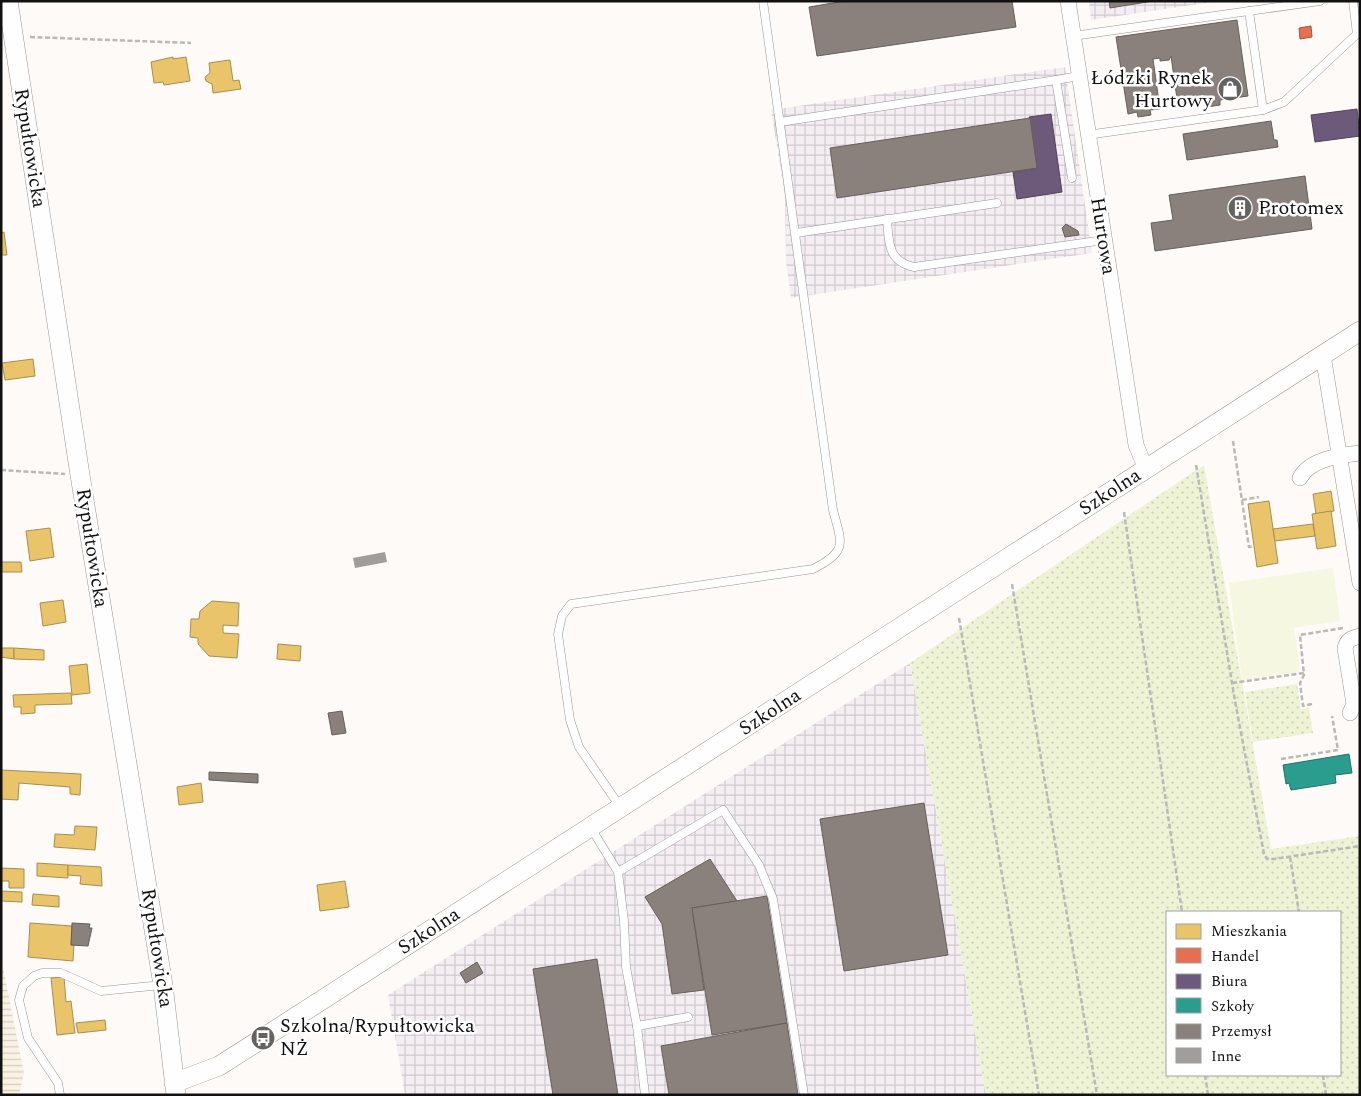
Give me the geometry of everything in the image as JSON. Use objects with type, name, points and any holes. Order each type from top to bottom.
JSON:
[{"type":"street","name":"Rypułtowicka","points":[[8,1],[80,475],[163,985],[175,1089]]},
{"type":"street","name":"Hurtowa","points":[[1068,1],[1087,135],[1136,445],[1146,469]]},
{"type":"street","name":"Szkolna","points":[[175,1089],[219,1066],[1360,330]]},
{"type":"street","points":[[1323,355],[1360,583]]},
{"type":"street","points":[[1300,478],[1306,468],[1338,455],[1360,453]]},
{"type":"street","points":[[1350,713],[1354,704],[1345,648],[1355,637]]},
{"type":"lane","points":[[621,808],[579,746],[570,720],[558,634],[562,616],[571,604],[813,569],[831,560],[840,547],[840,535],[833,510],[763,1]]},
{"type":"lane","points":[[1073,36],[1320,1]]},
{"type":"lane","points":[[1087,135],[1263,110],[1284,102],[1357,34],[1353,1]]},
{"type":"lane","points":[[1249,11],[1263,110]]},
{"type":"lane","points":[[780,122],[1079,76]]},
{"type":"lane","points":[[1056,80],[1072,178]]},
{"type":"lane","points":[[796,232],[997,203]]},
{"type":"lane","points":[[887,219],[890,248],[894,257],[903,265],[914,267],[1104,240]]},
{"type":"lane","points":[[618,872],[723,810],[759,865],[773,899],[804,1095]]},
{"type":"lane","points":[[590,828],[618,872],[624,921],[626,967],[637,1026],[645,1095]]},
{"type":"lane","points":[[60,1095],[58,1084],[28,1038],[19,1000],[23,986],[34,976],[42,973],[61,973],[100,991],[163,985]]},
{"type":"lane","points":[[637,1026],[688,1017]]},
{"type":"path","points":[[13,36],[191,43]]},
{"type":"path","points":[[1233,441],[1249,547],[1254,546]]},
{"type":"path","points":[[1196,465],[1232,683],[1263,849],[1267,859],[1360,846]]},
{"type":"path","points":[[1,470],[80,475]]},
{"type":"path","points":[[1242,500],[1259,497]]},
{"type":"path","points":[[1124,512],[1182,911]]},
{"type":"path","points":[[1012,584],[1097,1095]]},
{"type":"path","points":[[959,618],[1039,1095]]},
{"type":"path","points":[[1312,704],[1303,706],[1300,684],[1304,679],[1304,673],[1300,634],[1340,627],[1345,628],[1355,637]]},
{"type":"path","points":[[1232,683],[1304,673]]},
{"type":"path","points":[[1281,759],[1338,750],[1332,716]]},
{"type":"path","points":[[1290,857],[1299,911]]},
{"type":"path","points":[[1205,1076],[1208,1095]]},
{"type":"path","points":[[1323,1076],[1326,1095]]},
{"type":"shaded area","points":[[1089,1],[1219,1],[1091,20]]},
{"type":"shaded area","points":[[1065,67],[1092,253],[791,298],[786,262],[785,196],[771,110]]},
{"type":"shaded area","points":[[910,663],[986,1095],[405,1095],[388,995]]},
{"type":"shaded area","points":[[1,968],[3,968],[24,1073],[19,1095],[1,1095]]},
{"type":"green space","points":[[1204,465],[1271,849],[1360,836],[1360,1095],[986,1095],[910,663]]},
{"type":"green space","points":[[1333,568],[1340,621],[1272,631],[1294,628],[1300,672],[1242,680],[1229,583]]},
{"type":"green space","points":[[1297,684],[1301,709],[1309,708],[1313,733],[1253,742],[1245,692]]},
{"type":"building: Mieszkania","points":[[173,57],[173,59],[186,57],[190,81],[164,85],[163,82],[154,83],[151,62]]},
{"type":"building: Mieszkania","points":[[230,60],[233,81],[239,80],[241,89],[213,93],[212,84],[206,81],[205,77],[210,73],[209,63]]},
{"type":"building: Mieszkania","points":[[4,232],[7,255],[1,255],[1,233]]},
{"type":"building: Mieszkania","points":[[33,359],[35,376],[5,380],[2,363]]},
{"type":"building: Mieszkania","points":[[1331,491],[1334,511],[1316,514],[1313,494]]},
{"type":"building: Mieszkania","points":[[1269,501],[1278,563],[1257,567],[1248,504]]},
{"type":"building: Mieszkania","points":[[1331,511],[1336,546],[1317,549],[1312,514]]},
{"type":"building: Mieszkania","points":[[1313,524],[1315,536],[1275,541],[1273,529]]},
{"type":"building: Mieszkania","points":[[50,528],[54,557],[30,561],[26,531]]},
{"type":"building: Mieszkania","points":[[1,562],[21,562],[22,572],[1,572]]},
{"type":"building: Mieszkania","points":[[63,600],[66,622],[43,626],[40,603]]},
{"type":"building: Mieszkania","points":[[212,601],[239,603],[238,626],[223,625],[223,633],[239,634],[237,658],[209,656],[198,644],[198,638],[190,637],[191,619],[199,619],[200,611]]},
{"type":"building: Mieszkania","points":[[278,644],[301,646],[300,661],[277,659]]},
{"type":"building: Mieszkania","points":[[1,648],[14,648],[14,659],[1,657]]},
{"type":"building: Mieszkania","points":[[14,648],[44,650],[44,660],[14,659]]},
{"type":"building: Mieszkania","points":[[87,664],[90,693],[72,695],[69,666]]},
{"type":"building: Mieszkania","points":[[71,693],[72,704],[35,705],[35,713],[21,714],[21,707],[14,707],[13,695]]},
{"type":"building: Mieszkania","points":[[1,770],[81,774],[80,795],[70,794],[70,787],[19,783],[18,800],[1,799]]},
{"type":"building: Mieszkania","points":[[201,783],[203,802],[179,805],[177,787]]},
{"type":"building: Mieszkania","points":[[75,826],[97,827],[95,850],[54,847],[55,834],[74,835]]},
{"type":"building: Mieszkania","points":[[37,863],[68,865],[68,878],[37,876]]},
{"type":"building: Mieszkania","points":[[68,865],[101,867],[102,886],[80,884],[81,876],[68,875]]},
{"type":"building: Mieszkania","points":[[1,868],[24,869],[24,888],[9,888],[9,881],[1,881]]},
{"type":"building: Mieszkania","points":[[345,881],[349,907],[320,911],[317,885]]},
{"type":"building: Mieszkania","points":[[1,891],[22,892],[22,902],[1,901]]},
{"type":"building: Mieszkania","points":[[33,894],[59,896],[59,907],[32,905]]},
{"type":"building: Mieszkania","points":[[30,923],[72,926],[71,945],[74,945],[73,961],[28,957]]},
{"type":"building: Mieszkania","points":[[64,977],[66,1002],[71,1001],[75,1033],[57,1035],[51,978]]},
{"type":"building: Mieszkania","points":[[105,1020],[106,1030],[78,1033],[76,1023]]},
{"type":"building: Handel","points":[[1311,26],[1312,37],[1300,39],[1299,28]]},
{"type":"building: Biura","points":[[1357,109],[1360,136],[1315,142],[1311,115]]},
{"type":"building: Biura","points":[[1051,114],[1062,192],[1017,199],[1013,172],[1037,168],[1029,117]]},
{"type":"building: Szkoły","points":[[1349,754],[1352,773],[1335,775],[1336,783],[1291,790],[1289,783],[1286,784],[1283,765]]},
{"type":"building: Przemysł","points":[[845,1],[1012,1],[1016,27],[817,56],[809,7]]},
{"type":"building: Przemysł","points":[[1109,1],[1153,1],[1110,8]]},
{"type":"building: Przemysł","points":[[1237,20],[1248,96],[1220,100],[1220,105],[1207,107],[1206,102],[1178,106],[1171,56],[1169,60],[1160,61],[1160,58],[1153,59],[1160,109],[1150,110],[1151,115],[1138,117],[1137,112],[1128,114],[1116,37]]},
{"type":"building: Przemysł","points":[[1030,118],[1037,168],[837,198],[830,148]]},
{"type":"building: Przemysł","points":[[1271,121],[1274,140],[1277,140],[1278,147],[1187,160],[1183,134]]},
{"type":"building: Przemysł","name":"Protomex","points":[[1305,176],[1312,229],[1155,251],[1151,223],[1173,220],[1169,195]]},
{"type":"building: Przemysł","points":[[1066,224],[1078,231],[1079,235],[1065,237],[1062,228]]},
{"type":"building: Przemysł","points":[[342,711],[346,733],[332,735],[328,713]]},
{"type":"building: Przemysł","points":[[209,772],[258,774],[258,783],[209,780]]},
{"type":"building: Przemysł","points":[[924,803],[948,955],[844,971],[820,819]]},
{"type":"building: Przemysł","points":[[710,859],[737,901],[692,908],[704,990],[672,994],[662,924],[645,897]]},
{"type":"building: Przemysł","points":[[767,896],[787,1023],[712,1035],[692,908]]},
{"type":"building: Przemysł","points":[[72,923],[90,924],[89,928],[92,928],[88,946],[71,945]]},
{"type":"building: Przemysł","points":[[597,959],[618,1095],[553,1095],[533,969]]},
{"type":"building: Przemysł","points":[[477,962],[483,973],[466,983],[460,973]]},
{"type":"building: Przemysł","points":[[787,1023],[798,1095],[669,1095],[661,1046]]},
{"type":"building: Inne","points":[[385,552],[387,562],[355,568],[353,558]]},
{"type":"place","name":"Łódzki Rynek Hurtowy","points":[[1230,89]]},
{"type":"place","name":"Protomex","points":[[1240,208]]},
{"type":"place","name":"Szkolna/Rypułtowicka NŻ","points":[[263,1038]]}]
